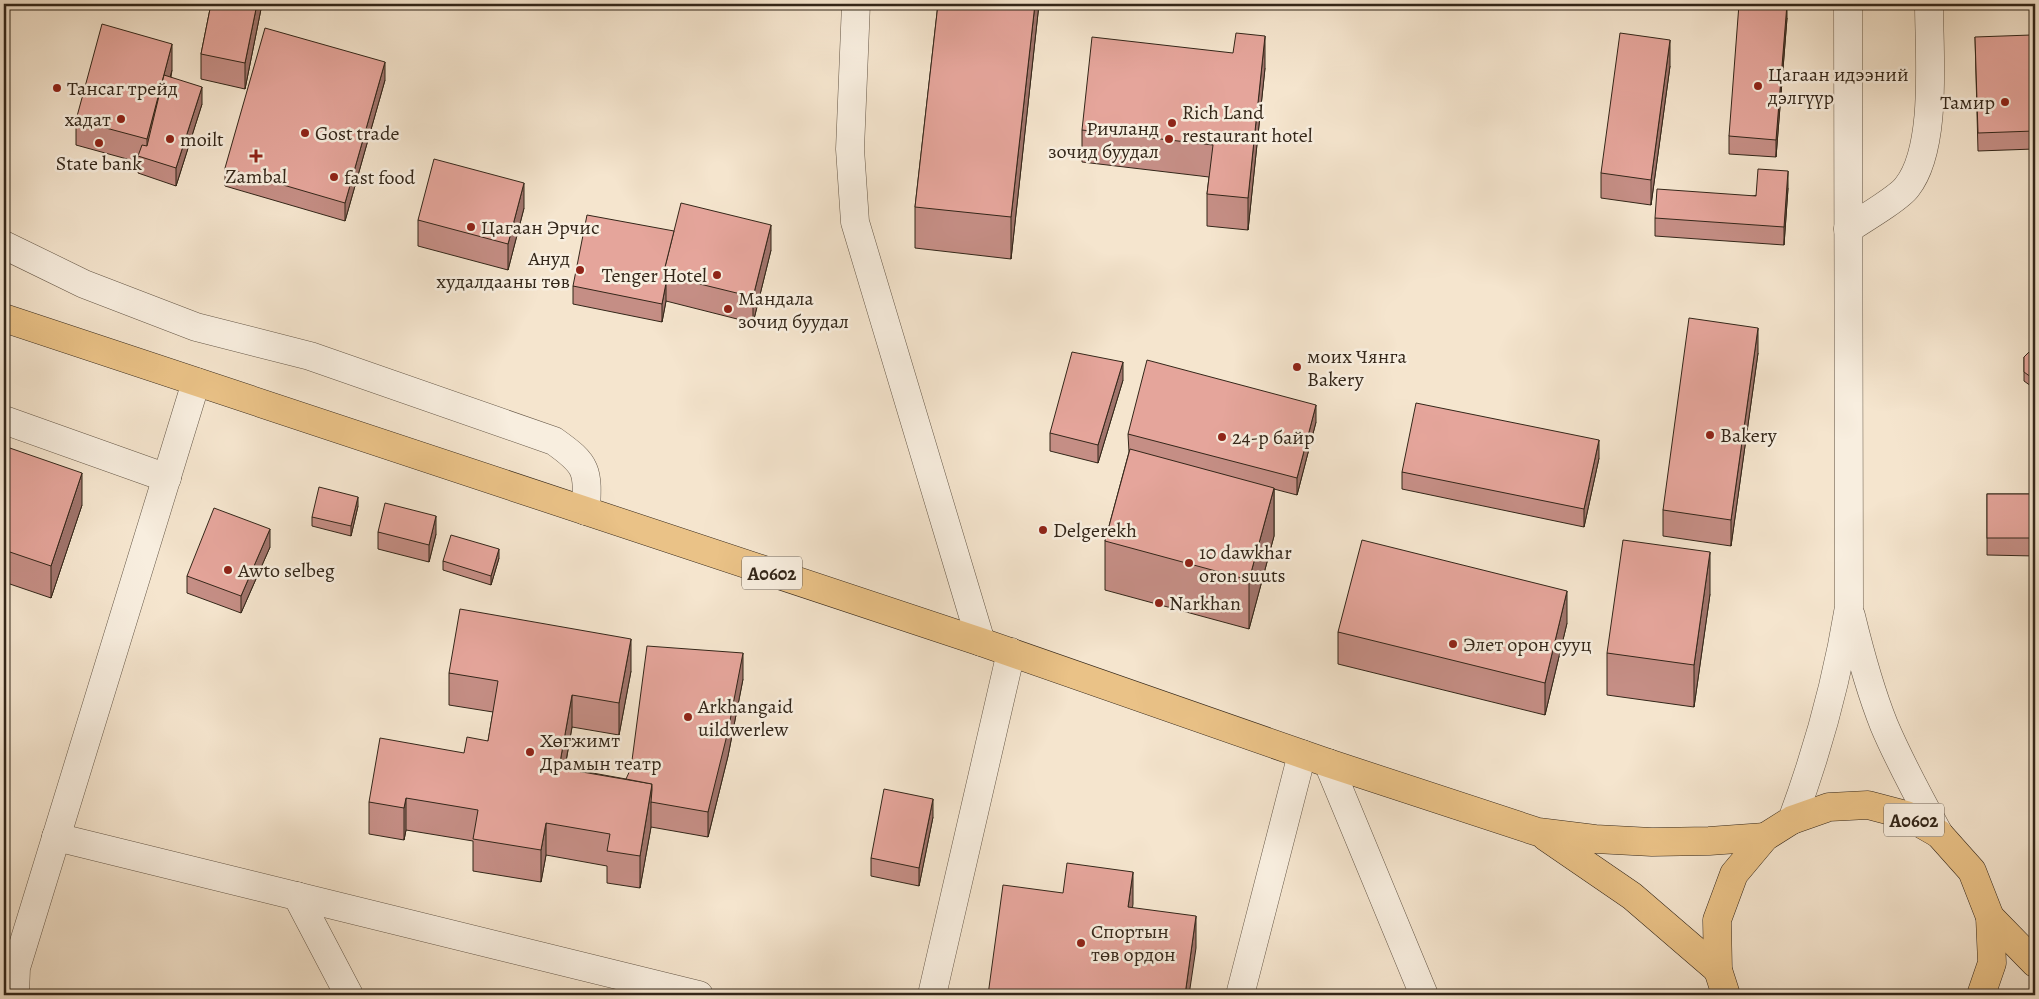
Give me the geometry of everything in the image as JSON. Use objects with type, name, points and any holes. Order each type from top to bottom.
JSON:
[{"type":"highway","name":"A0602","points":[[4,318],[982,642],[1328,763],[1538,832],[1595,839],[1652,842],[1709,841],[1765,837]]},
{"type":"highway","name":"A0602","points":[[1726,995],[1718,970],[1718,920],[1734,874],[1765,837],[1792,820],[1829,807],[1868,805],[1906,815],[1939,834],[1972,871],[1990,916],[1992,963],[1981,995]]},
{"type":"highway","name":"A0602","points":[[1538,832],[1586,862],[1632,896],[1718,970]]},
{"type":"highway","name":"A0602","points":[[1990,916],[2035,963]]},
{"type":"street","points":[[856,4],[850,149],[856,222],[982,642]]},
{"type":"street","points":[[1792,820],[1812,767],[1827,715],[1840,662],[1848,607],[1848,4]]},
{"type":"street","points":[[1848,229],[1907,188],[1921,162],[1928,117],[1929,4]]},
{"type":"street","points":[[4,245],[84,284],[196,327],[310,356],[554,441],[577,457],[583,466],[588,481],[586,511]]},
{"type":"street","points":[[15,995],[16,968],[13,943],[56,837],[196,382]]},
{"type":"street","points":[[4,420],[167,478]]},
{"type":"street","points":[[1848,607],[1864,668],[1884,725],[1910,781],[1939,834]]},
{"type":"street","points":[[932,995],[1011,652]]},
{"type":"street","points":[[1240,995],[1302,754]]},
{"type":"street","points":[[1328,763],[1424,995]]},
{"type":"street","points":[[56,837],[699,995]]},
{"type":"street","points":[[297,896],[349,995]]},
{"type":"building","points":[[211,4],[257,4],[245,63],[201,54]]},
{"type":"building","points":[[938,4],[1035,4],[1011,217],[915,207]]},
{"type":"building","name":"Цагаан идээний дэлгүүр","points":[[1739,4],[1787,4],[1776,140],[1729,136]]},
{"type":"building","name":"хадат","points":[[102,24],[172,44],[147,139],[76,120]]},
{"type":"building","name":"Gost trade","points":[[265,28],[385,62],[345,203],[225,168]]},
{"type":"building","name":"Rich Land restaurant hotel","points":[[1236,33],[1265,36],[1248,198],[1207,194],[1213,145],[1082,130],[1092,37],[1233,53]]},
{"type":"building","points":[[1620,33],[1670,40],[1651,180],[1601,173]]},
{"type":"building","name":"Тамир","points":[[2031,35],[2034,131],[1978,133],[1975,37]]},
{"type":"building","name":"moilt","points":[[164,75],[202,87],[176,168],[138,156],[142,145],[147,146]]},
{"type":"building","points":[[434,159],[524,183],[508,244],[418,220]]},
{"type":"building","points":[[1758,169],[1788,171],[1784,227],[1655,218],[1657,189],[1756,196]]},
{"type":"building","name":"Tenger Hotel","points":[[681,203],[771,225],[753,297],[663,275]]},
{"type":"building","points":[[587,215],[674,231],[663,275],[663,283],[666,283],[662,304],[573,286]]},
{"type":"building","points":[[1689,318],[1758,328],[1731,520],[1663,510]]},
{"type":"building","points":[[2032,349],[2035,349],[2035,380],[2024,372],[2024,357]]},
{"type":"building","points":[[1072,352],[1123,362],[1098,445],[1050,433]]},
{"type":"building","name":"24-р байр","points":[[1147,360],[1316,405],[1297,478],[1128,434]]},
{"type":"building","points":[[1416,403],[1599,440],[1584,509],[1402,472]]},
{"type":"building","points":[[4,446],[82,473],[51,566],[4,550]]},
{"type":"building","points":[[1130,449],[1274,488],[1249,580],[1105,541]]},
{"type":"building","points":[[319,487],[358,497],[351,526],[312,517]]},
{"type":"building","points":[[1987,494],[2035,494],[2035,538],[1987,538]]},
{"type":"building","points":[[385,503],[436,516],[429,545],[378,532]]},
{"type":"building","name":"Awto selbeg","points":[[214,508],[270,529],[241,596],[187,576]]},
{"type":"building","points":[[451,535],[499,549],[491,576],[443,561]]},
{"type":"building","name":"Элет орон сууц","points":[[1362,540],[1567,591],[1545,683],[1338,632]]},
{"type":"building","points":[[1623,540],[1710,552],[1694,665],[1607,653]]},
{"type":"building","name":"Хөгжимт Драмын театр","points":[[460,609],[631,639],[619,703],[572,695],[559,768],[652,784],[640,856],[607,851],[610,834],[546,823],[541,850],[473,839],[478,810],[406,798],[404,808],[369,802],[380,738],[464,753],[467,737],[488,741],[498,681],[449,673]]},
{"type":"building","name":"Arkhangaid uildwerlew","points":[[647,646],[743,653],[728,731],[708,812],[651,802],[652,784],[626,779],[631,768]]},
{"type":"building","points":[[884,789],[933,799],[919,868],[871,858]]},
{"type":"building","name":"Спортын төв ордон","points":[[1067,863],[1133,872],[1128,907],[1196,916],[1185,995],[988,995],[1003,885],[1063,893]]},
{"type":"place","name":"Цагаан идээний дэлгүүр","points":[[1758,86]]},
{"type":"place","name":"Тансаг трейд","points":[[57,88]]},
{"type":"place","name":"Тамир","points":[[2005,102]]},
{"type":"place","name":"хадат","points":[[121,119]]},
{"type":"place","name":"Rich Land restaurant hotel","points":[[1172,123]]},
{"type":"place","name":"Gost trade","points":[[305,133]]},
{"type":"place","name":"moilt","points":[[170,139]]},
{"type":"place","name":"Ричланд зочид буудал","points":[[1169,139]]},
{"type":"place","name":"State bank","points":[[99,143]]},
{"type":"place","name":"Zambal","points":[[256,156]]},
{"type":"place","name":"fast food","points":[[334,177]]},
{"type":"place","name":"Цагаан Эрчис","points":[[471,227]]},
{"type":"place","name":"Ануд худалдааны төв","points":[[580,270]]},
{"type":"place","name":"Tenger Hotel","points":[[717,275]]},
{"type":"place","name":"Мандала зочид буудал","points":[[728,309]]},
{"type":"place","name":"моих Чянга Bakery","points":[[1297,367]]},
{"type":"place","name":"Bakery","points":[[1710,435]]},
{"type":"place","name":"24-р байр","points":[[1222,437]]},
{"type":"place","name":"Delgerekh","points":[[1043,530]]},
{"type":"place","name":"10 dawkhar oron suuts","points":[[1189,563]]},
{"type":"place","name":"Awto selbeg","points":[[228,570]]},
{"type":"place","name":"Narkhan","points":[[1159,603]]},
{"type":"place","name":"Элет орон сууц","points":[[1453,644]]},
{"type":"place","name":"Arkhangaid uildwerlew","points":[[688,717]]},
{"type":"place","name":"Хөгжимт Драмын театр","points":[[530,752]]},
{"type":"place","name":"Спортын төв ордон","points":[[1081,943]]}]
